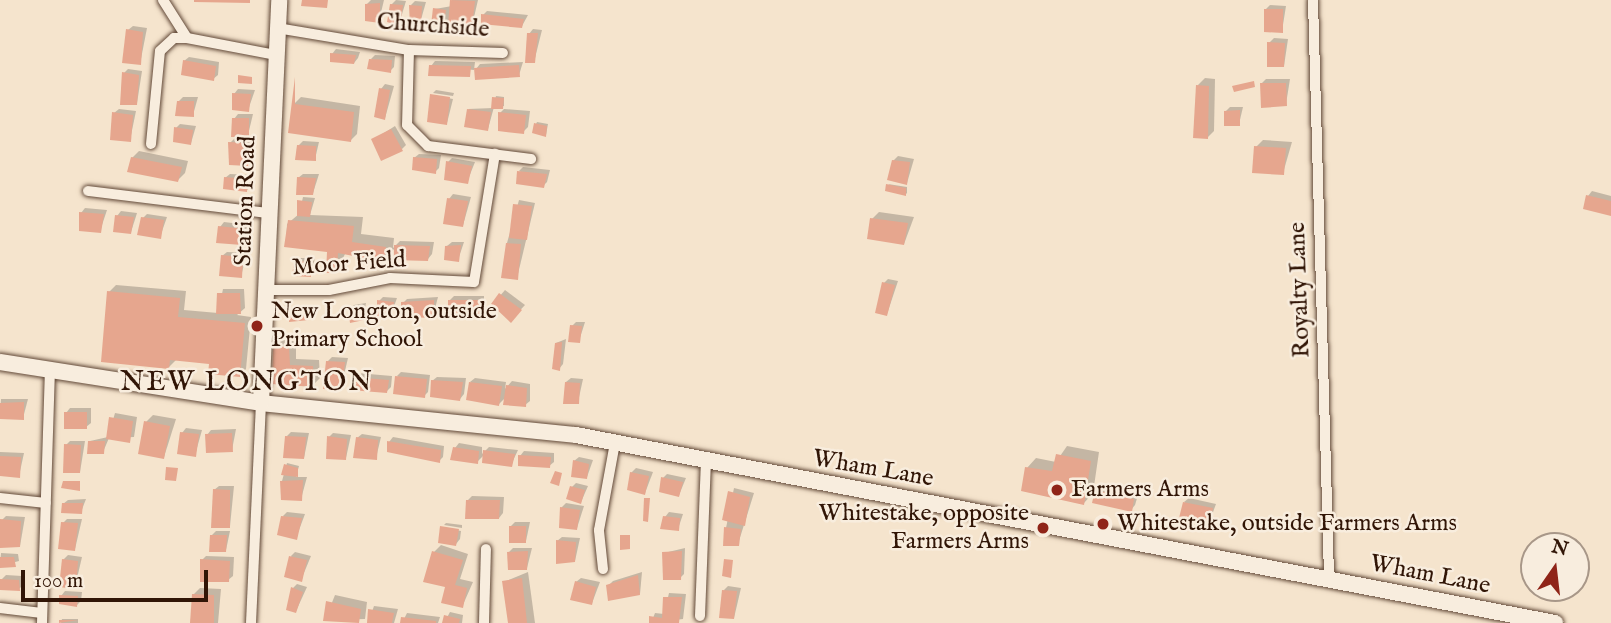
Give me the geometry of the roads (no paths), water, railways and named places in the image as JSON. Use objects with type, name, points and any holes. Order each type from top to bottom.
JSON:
[{"type":"street","points":[[163,0],[187,38]]},
{"type":"street","name":"Station Road","points":[[261,403],[267,213],[279,0]]},
{"type":"street","name":"Royalty Lane","points":[[1312,0],[1329,578]]},
{"type":"street","name":"Churchside","points":[[277,28],[409,50],[503,52]]},
{"type":"street","points":[[151,144],[160,51],[174,38],[187,38],[276,55]]},
{"type":"street","points":[[409,50],[407,125],[428,146],[531,159]]},
{"type":"street","name":"Moor Field","points":[[266,290],[329,290],[390,278],[474,282],[495,154]]},
{"type":"street","points":[[88,191],[267,213]]},
{"type":"street","name":"Wham Lane","points":[[0,362],[261,403],[615,443],[706,463],[1329,578],[1555,623]]},
{"type":"street","points":[[0,608],[42,618],[50,370]]},
{"type":"street","points":[[250,623],[261,403]]},
{"type":"street","points":[[603,569],[599,530],[615,443]]},
{"type":"street","points":[[700,616],[706,463]]},
{"type":"street","points":[[0,498],[46,503]]},
{"type":"street","points":[[484,623],[486,549]]},
{"type":"place","name":"New Longton, outside Primary School","points":[[257,326]]},
{"type":"place","name":"Farmers Arms","points":[[1057,490]]},
{"type":"place","name":"Whitestake, outside Farmers Arms","points":[[1103,524]]},
{"type":"place","name":"Whitestake, opposite Farmers Arms","points":[[1043,528]]},
{"type":"district","name":"NEW LONGTON","points":[[247,383]]}]
